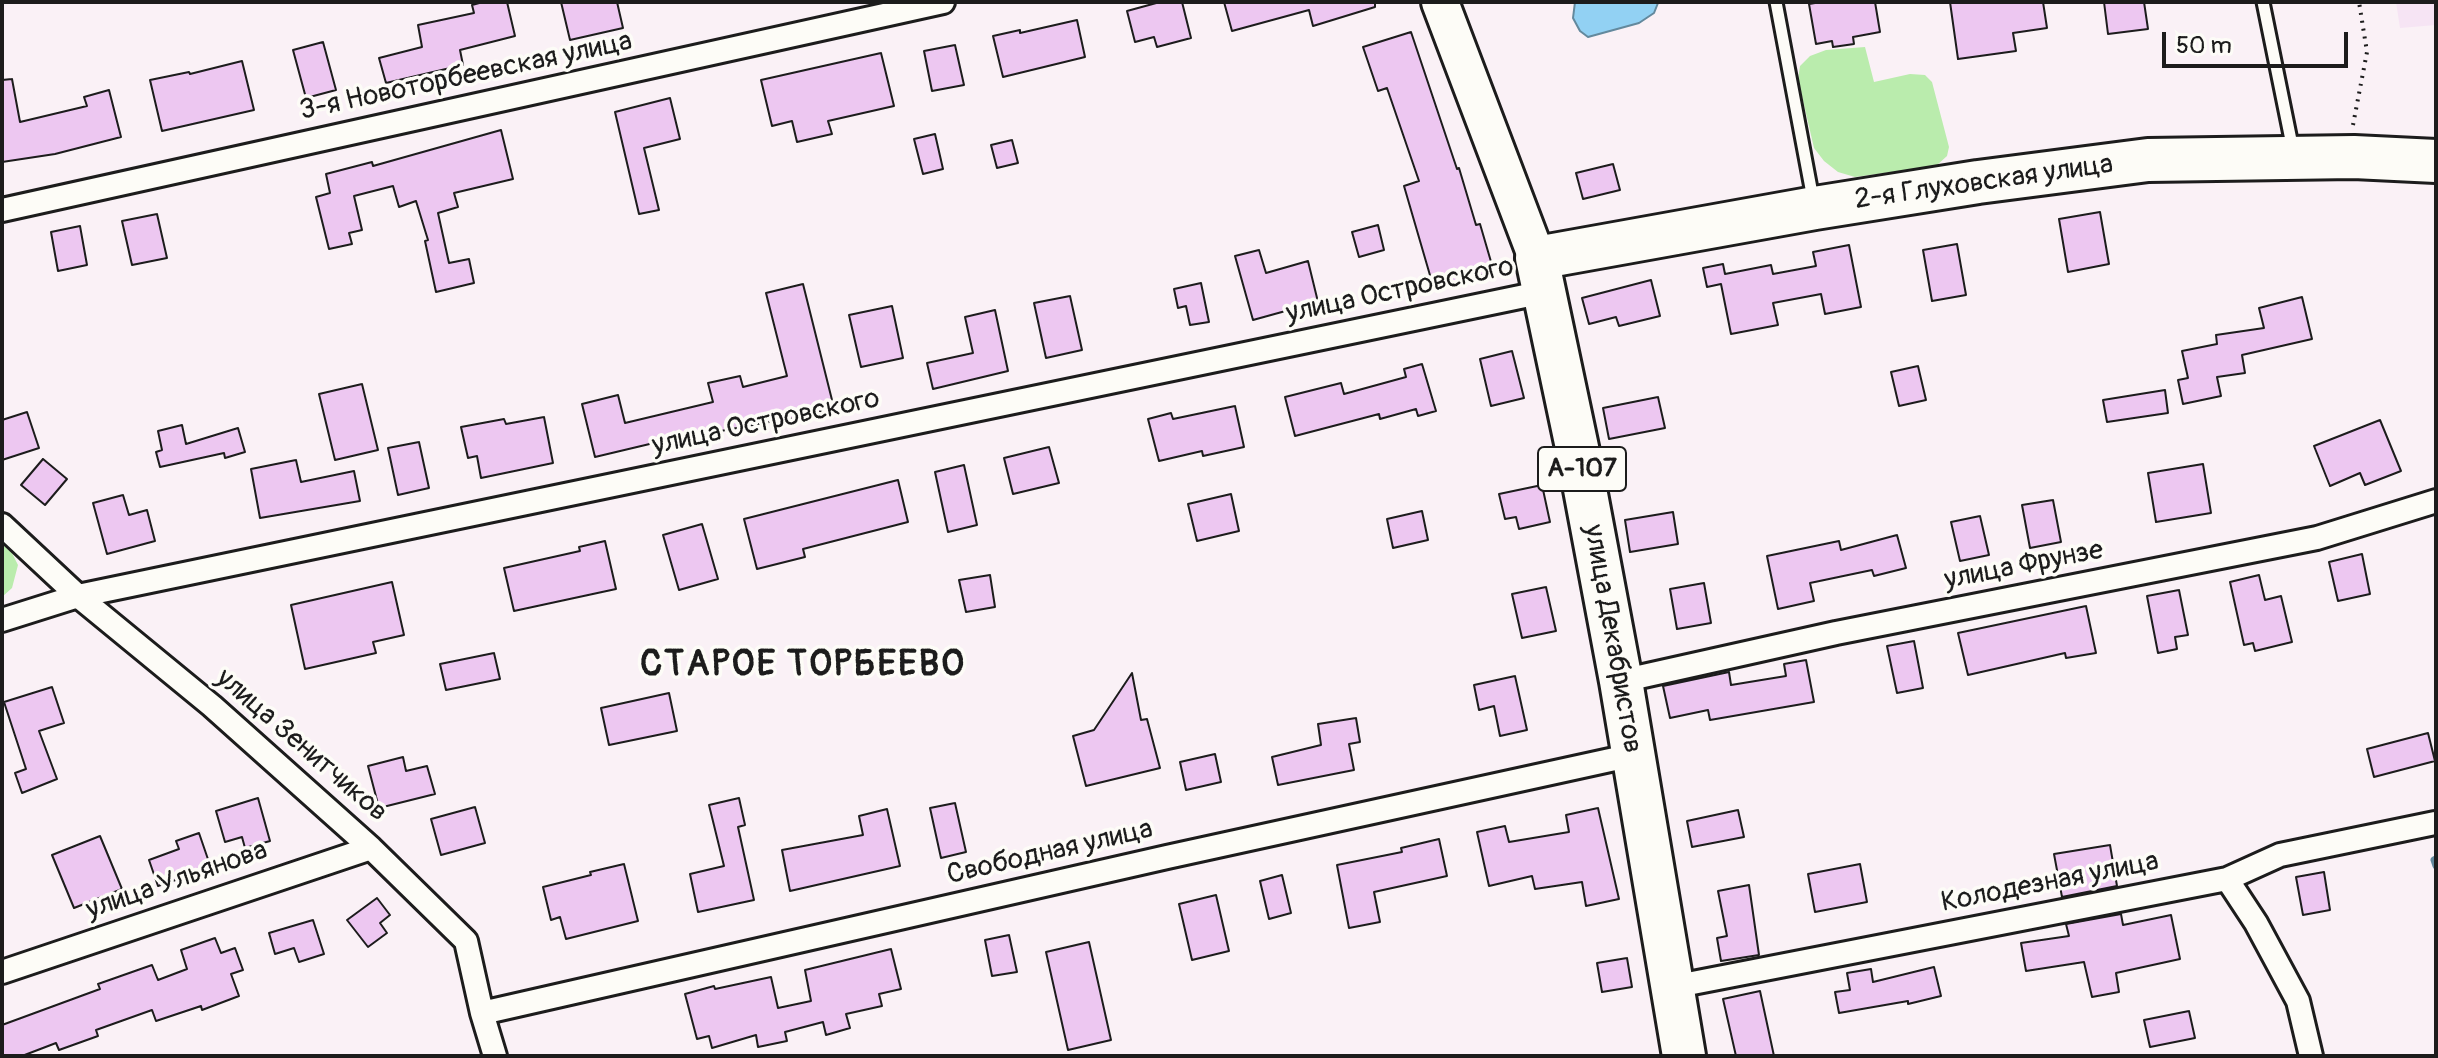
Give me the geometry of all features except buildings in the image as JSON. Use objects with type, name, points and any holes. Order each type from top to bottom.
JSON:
[{"type":"highway","name":"2-я Глуховская улица","points":[[1540,275],[1815,208],[1978,182],[2148,160],[2354,157],[2436,161]]},
{"type":"highway","name":"улица Декабристов","points":[[1540,275],[1579,457],[1621,681],[1684,1056]]},
{"type":"main road","name":"улица Декабристов","points":[[1440,2],[1540,275]]},
{"type":"street","name":"3-я Новоторбеевская улица","points":[[2,210],[943,2]]},
{"type":"street","name":"улица Островского","points":[[2,620],[78,596],[1540,275]]},
{"type":"street","name":"улица Фрунзе","points":[[1621,681],[1836,633],[2317,538],[2436,501]]},
{"type":"street","name":"улица Зенитчиков","points":[[2,525],[78,596],[212,706],[371,848],[466,941],[495,1056]]},
{"type":"street","name":"Свободная улица","points":[[482,1013],[1633,755]]},
{"type":"street","name":"Колодезная улица","points":[[1672,987],[2227,879],[2280,855],[2435,823]]},
{"type":"street","name":"улица Ульянова","points":[[2,972],[371,848]]},
{"type":"street","points":[[2227,879],[2256,923],[2298,1001],[2311,1056]]},
{"type":"lane","points":[[1776,2],[1815,208]]},
{"type":"lane","points":[[2263,2],[2294,158]]},
{"type":"path","points":[[2353,127],[2367,52],[2359,2]]},
{"type":"shaded area","points":[[2396,2],[2436,2],[2436,25],[2400,28]]},
{"type":"green space","points":[[1865,47],[1874,82],[1910,74],[1925,75],[1932,82],[1949,147],[1947,156],[1936,166],[1855,177],[1838,172],[1814,148],[1798,79],[1800,66],[1810,56],[1826,50]]},
{"type":"green space","points":[[2,542],[18,565],[12,588],[2,597]]},
{"type":"water","points":[[1575,2],[1658,3],[1654,13],[1639,23],[1588,37],[1580,31],[1573,18]]},
{"type":"waterway","points":[[2436,859],[2436,866]]},
{"type":"district","name":"СТАРОЕ ТОРБЕЕВО","points":[[803,666]]}]
